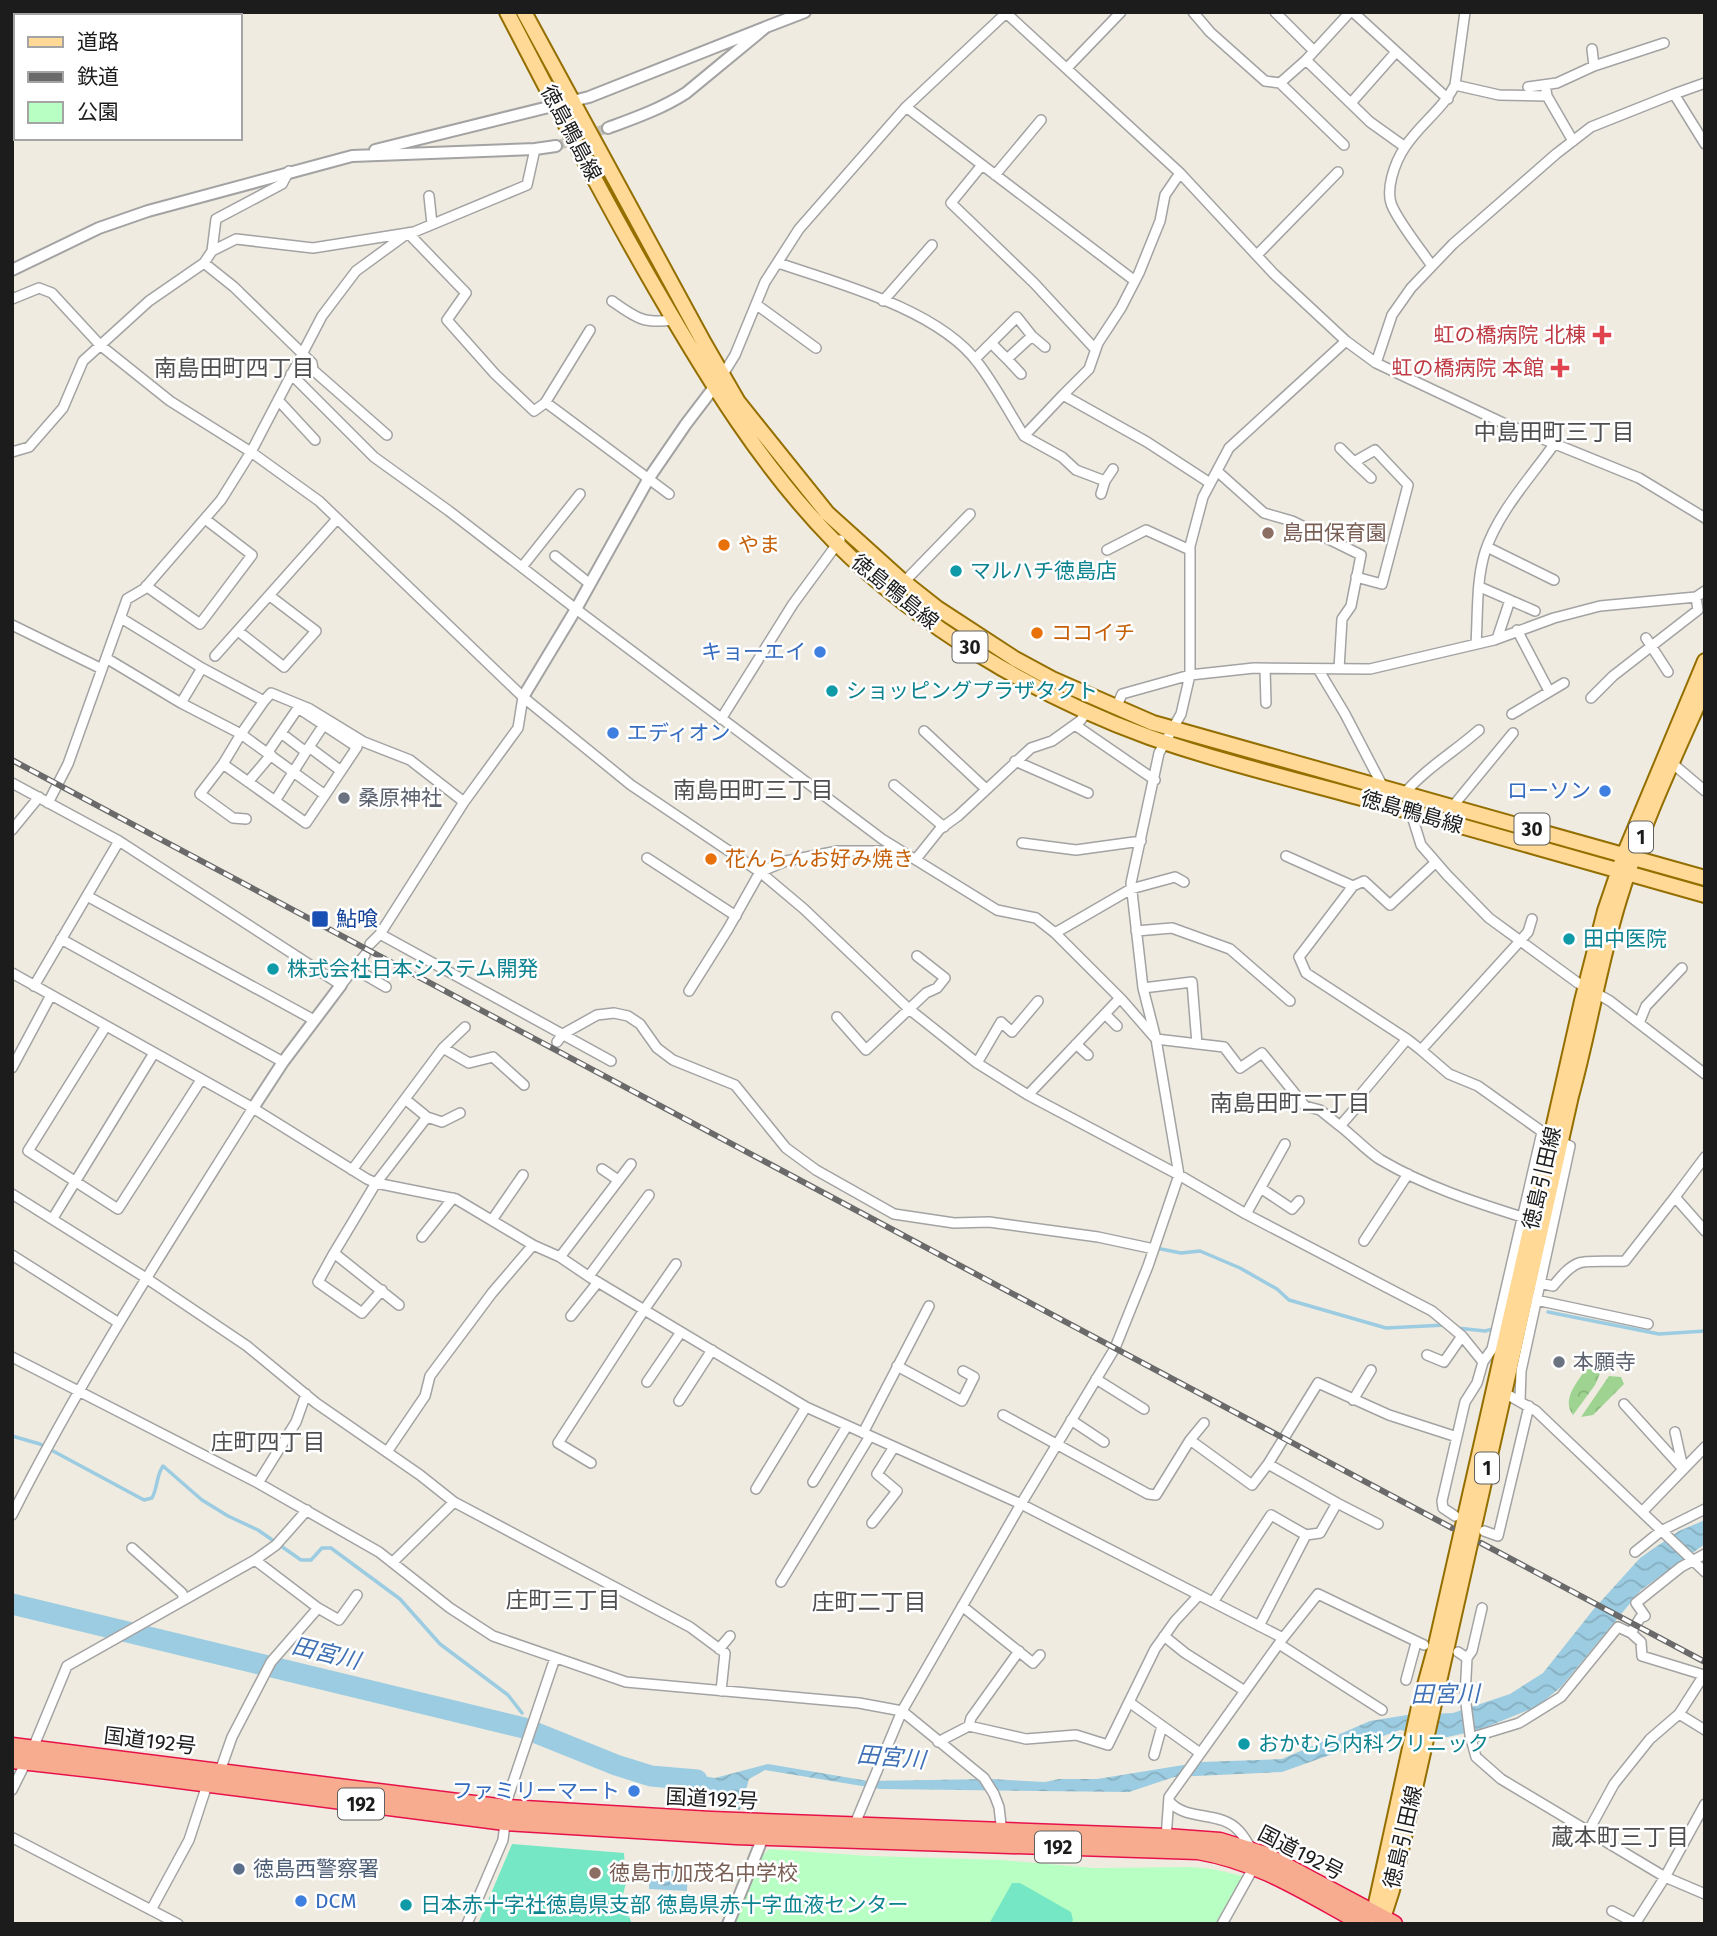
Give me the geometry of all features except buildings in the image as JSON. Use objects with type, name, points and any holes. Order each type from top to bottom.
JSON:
[{"type":"highway","name":"国道192号","points":[[12,1746],[23,1757],[207,1785],[505,1815],[711,1828],[1165,1844],[1208,1853],[1253,1857],[1377,1921]]},
{"type":"highway","name":"国道192号","points":[[23,1757],[220,1771],[505,1815]]},
{"type":"highway","name":"国道192号","points":[[766,1830],[854,1826],[1002,1838]]},
{"type":"main road","name":"徳島鴨島線","points":[[507,12],[674,320],[807,511],[947,615],[1015,659],[1170,736],[1452,806],[1705,878]]},
{"type":"main road","name":"徳島鴨島線","points":[[524,12],[718,382]]},
{"type":"main road","name":"徳島鴨島線","points":[[841,538],[889,590],[929,621],[1008,671],[1087,712],[1411,813],[1705,895]]},
{"type":"main road","name":"徳島引田線","points":[[1426,1706],[1436,1645],[1551,1137],[1587,1037],[1590,990],[1607,940],[1628,856],[1705,661]]},
{"type":"main road","name":"徳島引田線","points":[[1628,856],[1705,688]]},
{"type":"main road","name":"徳島引田線","points":[[1377,1921],[1416,1748],[1541,1232],[1551,1137]]},
{"type":"street","points":[[12,270],[111,223],[289,171],[570,98],[805,12]]},
{"type":"street","points":[[1067,68],[1121,12]]},
{"type":"street","points":[[1193,12],[1210,32],[1265,81],[1280,83],[1344,145]]},
{"type":"street","points":[[1275,12],[1314,51]]},
{"type":"street","points":[[1280,83],[1306,60],[1351,12],[1448,99]]},
{"type":"street","points":[[1432,266],[1391,206],[1390,189],[1393,173],[1405,147],[1448,99],[1455,85],[1465,12]]},
{"type":"street","points":[[370,944],[380,934],[464,802],[518,728],[523,698],[649,478],[735,355],[765,282],[799,229],[906,107],[1006,13],[1180,173],[1256,255],[1346,341],[1376,363],[1501,422],[1639,478],[1705,518]]},
{"type":"street","points":[[608,128],[653,112],[686,93],[766,27]]},
{"type":"street","points":[[1528,87],[1557,83],[1594,66],[1664,43]]},
{"type":"street","points":[[1592,49],[1594,66]]},
{"type":"street","points":[[1351,103],[1396,52]]},
{"type":"street","points":[[1306,60],[1370,122],[1405,147]]},
{"type":"street","points":[[1376,363],[1392,315],[1411,288],[1453,244],[1573,141],[1591,127],[1705,83]]},
{"type":"street","points":[[1455,85],[1499,95],[1546,96]]},
{"type":"street","points":[[1546,85],[1546,96],[1573,141]]},
{"type":"street","points":[[1674,94],[1705,144]]},
{"type":"street","points":[[906,107],[1135,281]]},
{"type":"street","points":[[995,175],[1041,120]]},
{"type":"street","points":[[352,156],[556,146]]},
{"type":"street","points":[[212,251],[236,239],[313,248],[408,233],[527,185],[535,149]]},
{"type":"street","points":[[982,165],[951,203],[1034,283],[1095,349]]},
{"type":"street","points":[[12,453],[29,447],[63,408],[83,361],[149,301],[204,263],[212,251],[216,219],[282,184],[289,171]]},
{"type":"street","points":[[1256,255],[1338,172]]},
{"type":"street","points":[[1024,436],[1089,369],[1095,349],[1135,281],[1160,220],[1165,194],[1180,173]]},
{"type":"street","points":[[429,195],[432,224]]},
{"type":"street","points":[[48,803],[68,764],[127,599],[146,586],[221,500],[251,452],[322,316],[356,271],[408,233]]},
{"type":"street","points":[[408,233],[466,293],[447,320],[495,374],[534,411],[544,403],[590,330]]},
{"type":"street","points":[[883,301],[932,245]]},
{"type":"street","points":[[204,263],[234,287],[312,363],[313,370],[387,435]]},
{"type":"street","points":[[778,263],[852,288],[927,320],[975,359],[1024,436],[1062,457],[1076,470],[1105,481]]},
{"type":"street","points":[[12,299],[39,288],[51,293],[100,345],[170,401],[251,452],[318,501],[523,698],[631,785],[760,872],[804,909],[909,1009],[977,1063],[1028,1095],[1179,1175],[1246,1214],[1433,1311],[1458,1332],[1483,1362]]},
{"type":"street","points":[[612,301],[636,318],[654,323],[674,320]]},
{"type":"street","points":[[757,306],[816,348]]},
{"type":"street","points":[[975,359],[1017,317],[1045,347]]},
{"type":"street","points":[[1007,359],[1032,336]]},
{"type":"street","points":[[854,1826],[902,1711],[1119,1339],[1154,1250],[1179,1175],[1156,1039],[1143,988],[1131,883],[1159,753],[1181,715],[1190,675],[1190,550],[1203,496],[1229,448],[1346,341]]},
{"type":"street","points":[[990,343],[1021,374]]},
{"type":"street","points":[[292,374],[374,457],[882,839],[997,910],[1036,918],[1055,933],[1120,998],[1156,1039],[1224,1047],[1240,1068],[1262,1053],[1305,1107],[1320,1110],[1378,1159],[1472,1201],[1522,1217]]},
{"type":"street","points":[[1063,395],[1147,442],[1210,483]]},
{"type":"street","points":[[278,400],[315,440]]},
{"type":"street","points":[[544,403],[669,494]]},
{"type":"street","points":[[1354,462],[1375,450],[1382,441]]},
{"type":"street","points":[[1476,644],[1480,587],[1487,547],[1505,513],[1555,443]]},
{"type":"street","points":[[1340,448],[1371,478]]},
{"type":"street","points":[[1356,577],[1382,583],[1408,485],[1375,450]]},
{"type":"street","points":[[1101,494],[1113,469]]},
{"type":"street","points":[[1217,471],[1264,513],[1292,521],[1361,555],[1351,606],[1342,619],[1339,669]]},
{"type":"street","points":[[522,567],[580,494]]},
{"type":"street","points":[[904,582],[970,514]]},
{"type":"street","points":[[146,586],[200,624],[252,555],[205,519]]},
{"type":"street","points":[[215,656],[337,519]]},
{"type":"street","points":[[1107,550],[1146,530],[1190,550]]},
{"type":"street","points":[[721,719],[793,604],[841,538]]},
{"type":"street","points":[[1487,547],[1554,580]]},
{"type":"street","points":[[555,556],[590,584]]},
{"type":"street","points":[[1480,587],[1535,611]]},
{"type":"street","points":[[1116,708],[1122,694],[1190,675],[1265,668],[1370,669],[1497,639],[1517,630],[1600,606],[1696,597],[1705,591]]},
{"type":"street","points":[[238,631],[284,667],[316,631],[270,596]]},
{"type":"street","points":[[1591,698],[1649,642],[1698,610],[1696,597]]},
{"type":"street","points":[[1497,639],[1510,600]]},
{"type":"street","points":[[121,618],[202,668],[264,701]]},
{"type":"street","points":[[12,625],[102,669]]},
{"type":"street","points":[[1517,630],[1549,691]]},
{"type":"street","points":[[1649,642],[1668,672]]},
{"type":"street","points":[[106,658],[181,703],[241,734],[325,795]]},
{"type":"street","points":[[181,703],[202,668]]},
{"type":"street","points":[[1265,668],[1266,704]]},
{"type":"street","points":[[1318,670],[1345,714],[1384,789]]},
{"type":"street","points":[[1512,714],[1564,683]]},
{"type":"street","points":[[246,819],[233,818],[200,794],[271,693],[310,709],[364,742],[411,760],[464,802]]},
{"type":"street","points":[[223,764],[248,782],[306,823],[357,747],[298,708],[248,782]]},
{"type":"street","points":[[916,859],[944,827],[1015,761],[1031,748],[1052,741],[1075,725],[1087,712]]},
{"type":"street","points":[[1075,725],[1155,780]]},
{"type":"street","points":[[275,801],[323,726]]},
{"type":"street","points":[[1404,794],[1426,770],[1437,765],[1479,730]]},
{"type":"street","points":[[924,731],[986,789]]},
{"type":"street","points":[[281,733],[341,771]]},
{"type":"street","points":[[1452,806],[1513,734]]},
{"type":"street","points":[[1015,761],[1088,793]]},
{"type":"street","points":[[1672,763],[1705,791]]},
{"type":"street","points":[[12,783],[119,841],[341,985]]},
{"type":"street","points":[[894,785],[944,827]]},
{"type":"street","points":[[12,830],[39,797]]},
{"type":"street","points":[[1411,813],[1421,845],[1489,918],[1639,1023],[1705,1074]]},
{"type":"street","points":[[34,986],[119,841]]},
{"type":"street","points":[[1022,843],[1076,850],[1141,841]]},
{"type":"street","points":[[689,991],[760,872],[786,861],[838,850],[904,852]]},
{"type":"street","points":[[1286,856],[1353,886]]},
{"type":"street","points":[[647,858],[736,916]]},
{"type":"street","points":[[1436,862],[1390,905],[1364,881],[1353,886],[1299,957],[1306,973],[1407,1039],[1449,1074],[1478,1086],[1551,1137],[1570,1146],[1521,1371],[1520,1401]]},
{"type":"street","points":[[1055,933],[1131,889],[1175,877],[1184,882]]},
{"type":"street","points":[[87,896],[314,1020]]},
{"type":"street","points":[[1421,1050],[1528,932],[1532,919]]},
{"type":"street","points":[[1136,931],[1172,928],[1230,949],[1290,1001]]},
{"type":"street","points":[[380,934],[560,1038],[611,1061]]},
{"type":"street","points":[[61,939],[283,1062]]},
{"type":"street","points":[[12,1515],[78,1391],[253,1108],[283,1062],[365,955]]},
{"type":"street","points":[[837,1017],[866,1050],[945,978],[917,956]]},
{"type":"street","points":[[355,968],[386,987]]},
{"type":"street","points":[[1639,1023],[1646,1006],[1682,968]]},
{"type":"street","points":[[12,973],[253,1108],[376,1183],[453,1198],[533,1245],[560,1257],[806,1407],[1021,1504],[1259,1626],[1382,1710]]},
{"type":"street","points":[[1143,988],[1192,982],[1197,1044]]},
{"type":"street","points":[[12,1068],[51,995]]},
{"type":"street","points":[[1028,1095],[1120,998]]},
{"type":"street","points":[[977,1063],[1001,1022],[1012,1032],[1038,1001]]},
{"type":"street","points":[[560,1038],[597,1015],[614,1013],[628,1016],[640,1024],[657,1048],[673,1060],[735,1086],[786,1147],[816,1170],[894,1214],[954,1223],[989,1222],[1098,1237],[1154,1250]]},
{"type":"street","points":[[1105,1014],[1117,1026]]},
{"type":"street","points":[[106,1026],[28,1151],[118,1209],[201,1080]]},
{"type":"street","points":[[352,1170],[443,1048],[465,1027]]},
{"type":"street","points":[[1340,1126],[1360,1103],[1357,1099],[1407,1039]]},
{"type":"street","points":[[1076,1044],[1088,1055]]},
{"type":"street","points":[[443,1048],[469,1063],[493,1057],[524,1085]]},
{"type":"street","points":[[53,1218],[154,1053]]},
{"type":"street","points":[[405,1099],[427,1117],[442,1122],[460,1113]]},
{"type":"street","points":[[382,1290],[362,1313],[318,1282],[376,1183],[427,1117]]},
{"type":"street","points":[[1455,1516],[1443,1508],[1442,1501],[1465,1402],[1477,1382],[1483,1362],[1492,1349],[1522,1217],[1551,1137]]},
{"type":"street","points":[[1246,1214],[1285,1144]]},
{"type":"street","points":[[1540,1283],[1553,1286],[1567,1270],[1580,1262],[1625,1261],[1705,1157]]},
{"type":"street","points":[[560,1257],[631,1164]]},
{"type":"street","points":[[602,1169],[618,1180]]},
{"type":"street","points":[[1364,1241],[1408,1174]]},
{"type":"street","points":[[492,1220],[523,1175]]},
{"type":"street","points":[[1262,1189],[1292,1209],[1299,1201]]},
{"type":"street","points":[[12,1194],[146,1278],[247,1346],[306,1394],[454,1502],[690,1628],[725,1653],[721,1691]]},
{"type":"street","points":[[589,1276],[649,1195]]},
{"type":"street","points":[[1675,1197],[1705,1231]]},
{"type":"street","points":[[422,1237],[453,1198]]},
{"type":"street","points":[[387,1452],[425,1396],[430,1376],[492,1293],[533,1245]]},
{"type":"street","points":[[334,1253],[399,1305]]},
{"type":"street","points":[[12,1255],[119,1323]]},
{"type":"street","points":[[591,1463],[558,1443],[676,1265]]},
{"type":"street","points":[[571,1316],[598,1282]]},
{"type":"street","points":[[1536,1300],[1648,1324]]},
{"type":"street","points":[[781,1582],[867,1434],[897,1366],[929,1306]]},
{"type":"street","points":[[647,1382],[681,1332]]},
{"type":"street","points":[[1427,1355],[1444,1363],[1458,1332]]},
{"type":"street","points":[[679,1401],[712,1350]]},
{"type":"street","points":[[12,1357],[258,1483],[380,1552],[450,1608],[493,1636],[626,1682],[859,1703],[902,1711],[984,1779],[995,1794],[999,1807],[1002,1838]]},
{"type":"street","points":[[897,1366],[962,1401],[974,1377],[963,1371]]},
{"type":"street","points":[[1353,1400],[1371,1370]]},
{"type":"street","points":[[1096,1379],[1144,1409]]},
{"type":"street","points":[[1477,1382],[1489,1387]]},
{"type":"street","points":[[1190,1440],[1252,1485],[1318,1383],[1389,1415],[1457,1437]]},
{"type":"street","points":[[258,1483],[296,1422],[306,1394]]},
{"type":"street","points":[[1510,1396],[1529,1406],[1562,1435],[1705,1572]]},
{"type":"street","points":[[1624,1404],[1683,1469]]},
{"type":"street","points":[[1484,1531],[1499,1536],[1529,1406]]},
{"type":"street","points":[[756,1489],[806,1407]]},
{"type":"street","points":[[1003,1415],[1058,1443],[1113,1476],[1148,1494],[1156,1495],[1190,1440],[1204,1423]]},
{"type":"street","points":[[1071,1420],[1104,1442]]},
{"type":"street","points":[[813,1482],[847,1426]]},
{"type":"street","points":[[1675,1432],[1683,1469]]},
{"type":"street","points":[[872,1523],[897,1491],[877,1474],[894,1447]]},
{"type":"street","points":[[1642,1512],[1705,1447]]},
{"type":"street","points":[[1268,1464],[1378,1524]]},
{"type":"street","points":[[393,1562],[454,1502]]},
{"type":"street","points":[[1213,1602],[1271,1515],[1306,1535],[1321,1533],[1336,1503]]},
{"type":"street","points":[[1635,1552],[1705,1509]]},
{"type":"street","points":[[12,1790],[23,1757],[67,1666],[255,1560],[278,1544],[307,1510]]},
{"type":"street","points":[[1259,1626],[1306,1535]]},
{"type":"street","points":[[132,1548],[182,1593],[184,1600]]},
{"type":"street","points":[[1631,1633],[1640,1618],[1645,1616],[1636,1602],[1692,1559],[1705,1554]]},
{"type":"street","points":[[255,1560],[318,1608],[339,1620],[358,1595]]},
{"type":"street","points":[[1165,1844],[1168,1801],[1281,1641],[1318,1594],[1420,1644],[1406,1680]]},
{"type":"street","points":[[938,1742],[969,1726],[1026,1739],[1076,1735],[1108,1745],[1155,1649],[1199,1595]]},
{"type":"street","points":[[962,1606],[1033,1663],[1040,1655]]},
{"type":"street","points":[[220,1771],[232,1737],[269,1665],[318,1608]]},
{"type":"street","points":[[1482,1608],[1472,1651],[1462,1655],[1465,1701],[1476,1757],[1488,1770],[1665,1877],[1705,1894]]},
{"type":"street","points":[[1470,1737],[1519,1723],[1561,1697],[1618,1627],[1641,1642],[1642,1657],[1704,1675],[1679,1714],[1650,1739],[1614,1784],[1589,1830]]},
{"type":"street","points":[[719,1649],[730,1636]]},
{"type":"street","points":[[1164,1636],[1185,1653],[1245,1691]]},
{"type":"street","points":[[969,1726],[971,1718],[1019,1651]]},
{"type":"street","points":[[467,1924],[503,1840],[505,1815],[529,1730],[555,1658]]},
{"type":"street","points":[[1129,1702],[1197,1757]]},
{"type":"street","points":[[1679,1714],[1705,1730]]},
{"type":"street","points":[[1154,1755],[1162,1726]]},
{"type":"street","points":[[151,1910],[189,1840],[207,1785]]},
{"type":"street","points":[[1168,1801],[1184,1812],[1212,1816],[1239,1829],[1253,1857],[1222,1924]]},
{"type":"street","points":[[1612,1911],[1635,1924],[1665,1877],[1705,1804]]},
{"type":"street","points":[[728,1924],[766,1830]]},
{"type":"street","points":[[12,1831],[13,1839],[178,1924]]},
{"type":"green space","points":[[1589,1364],[1602,1369],[1595,1385],[1573,1415],[1570,1395]]},
{"type":"green space","points":[[1609,1376],[1621,1377],[1624,1384],[1593,1415],[1581,1417]]},
{"type":"green space","name":"徳島市加茂名中学校","points":[[512,1844],[624,1853],[626,1883],[622,1898],[632,1924],[478,1924]]},
{"type":"green space","points":[[769,1849],[870,1856],[1002,1860],[1094,1868],[1191,1867],[1243,1876],[1215,1924],[734,1924],[763,1855]]},
{"type":"green space","points":[[1012,1883],[1020,1883],[1071,1912],[1071,1924],[989,1924]]},
{"type":"water","points":[[12,12],[189,12],[14,14],[12,123]]},
{"type":"water","points":[[1705,1520],[1705,1544],[1641,1590],[1561,1687],[1538,1706],[1479,1730],[1443,1738],[1400,1730],[1282,1772],[1174,1777],[1129,1792],[880,1789],[765,1770],[749,1779],[740,1810],[711,1807],[712,1790],[670,1782],[673,1771],[715,1778],[768,1764],[868,1781],[991,1779],[1045,1782],[1059,1779],[1097,1779],[1202,1762],[1282,1759],[1370,1721],[1407,1715],[1453,1713],[1510,1694],[1543,1673],[1593,1610],[1640,1558],[1679,1531]]},
{"type":"water","points":[[650,1863],[688,1865],[687,1891],[649,1889]]},
{"type":"waterway","points":[[1161,1249],[1181,1253],[1200,1251],[1240,1268],[1277,1289],[1289,1300],[1386,1328],[1446,1325]]},
{"type":"waterway","points":[[1548,1312],[1659,1334],[1705,1331]]},
{"type":"waterway","points":[[1457,1328],[1485,1331],[1493,1329]]},
{"type":"waterway","points":[[12,1436],[40,1444],[144,1500],[152,1498],[163,1466],[202,1500],[258,1530],[301,1560],[311,1560],[322,1548],[331,1548],[400,1599],[440,1644],[508,1695],[522,1713]]},
{"type":"waterway","name":"田宮川","points":[[12,1604],[524,1728],[651,1776],[697,1780]]},
{"type":"waterway","name":"田宮川","points":[[524,1722],[524,1728]]},
{"type":"tunnel","points":[[556,146],[608,128]]},
{"type":"railway","points":[[12,760],[1452,1528]]},
{"type":"railway","points":[[1481,1543],[1705,1662]]},
{"type":"place","name":"虹の橋病院 北棟","points":[[1602,335]]},
{"type":"place","name":"虹の橋病院 本館","points":[[1560,368]]},
{"type":"place","name":"島田保育園","points":[[1268,533]]},
{"type":"place","name":"やま","points":[[724,545]]},
{"type":"place","name":"マルハチ徳島店","points":[[956,571]]},
{"type":"place","name":"ココイチ","points":[[1037,633]]},
{"type":"place","name":"キョーエイ","points":[[820,652]]},
{"type":"place","name":"ショッピングプラザタクト","points":[[832,691]]},
{"type":"place","name":"エディオン","points":[[613,733]]},
{"type":"place","name":"ローソン","points":[[1605,791]]},
{"type":"place","name":"桑原神社","points":[[344,798]]},
{"type":"place","name":"花んらんお好み焼き","points":[[711,859]]},
{"type":"place","name":"鮎喰","points":[[320,919]]},
{"type":"place","name":"田中医院","points":[[1569,939]]},
{"type":"place","name":"株式会社日本システム開発","points":[[273,969]]},
{"type":"place","name":"本願寺","points":[[1559,1362]]},
{"type":"place","name":"おかむら内科クリニック","points":[[1244,1744]]},
{"type":"place","name":"ファミリーマート","points":[[634,1791]]},
{"type":"place","name":"徳島西警察署","points":[[239,1869]]},
{"type":"place","name":"徳島市加茂名中学校","points":[[595,1873]]},
{"type":"place","name":"DCM","points":[[301,1901]]},
{"type":"place","name":"日本赤十字社徳島県支部 徳島県赤十字血液センター","points":[[406,1905]]},
{"type":"district","name":"南島田町四丁目","points":[[234,368]]},
{"type":"district","name":"中島田町三丁目","points":[[1554,432]]},
{"type":"district","name":"南島田町三丁目","points":[[753,790]]},
{"type":"district","name":"南島田町二丁目","points":[[1290,1103]]},
{"type":"district","name":"庄町四丁目","points":[[268,1442]]},
{"type":"district","name":"庄町三丁目","points":[[563,1600]]},
{"type":"district","name":"庄町二丁目","points":[[869,1602]]},
{"type":"district","name":"蔵本町三丁目","points":[[1620,1837]]}]
